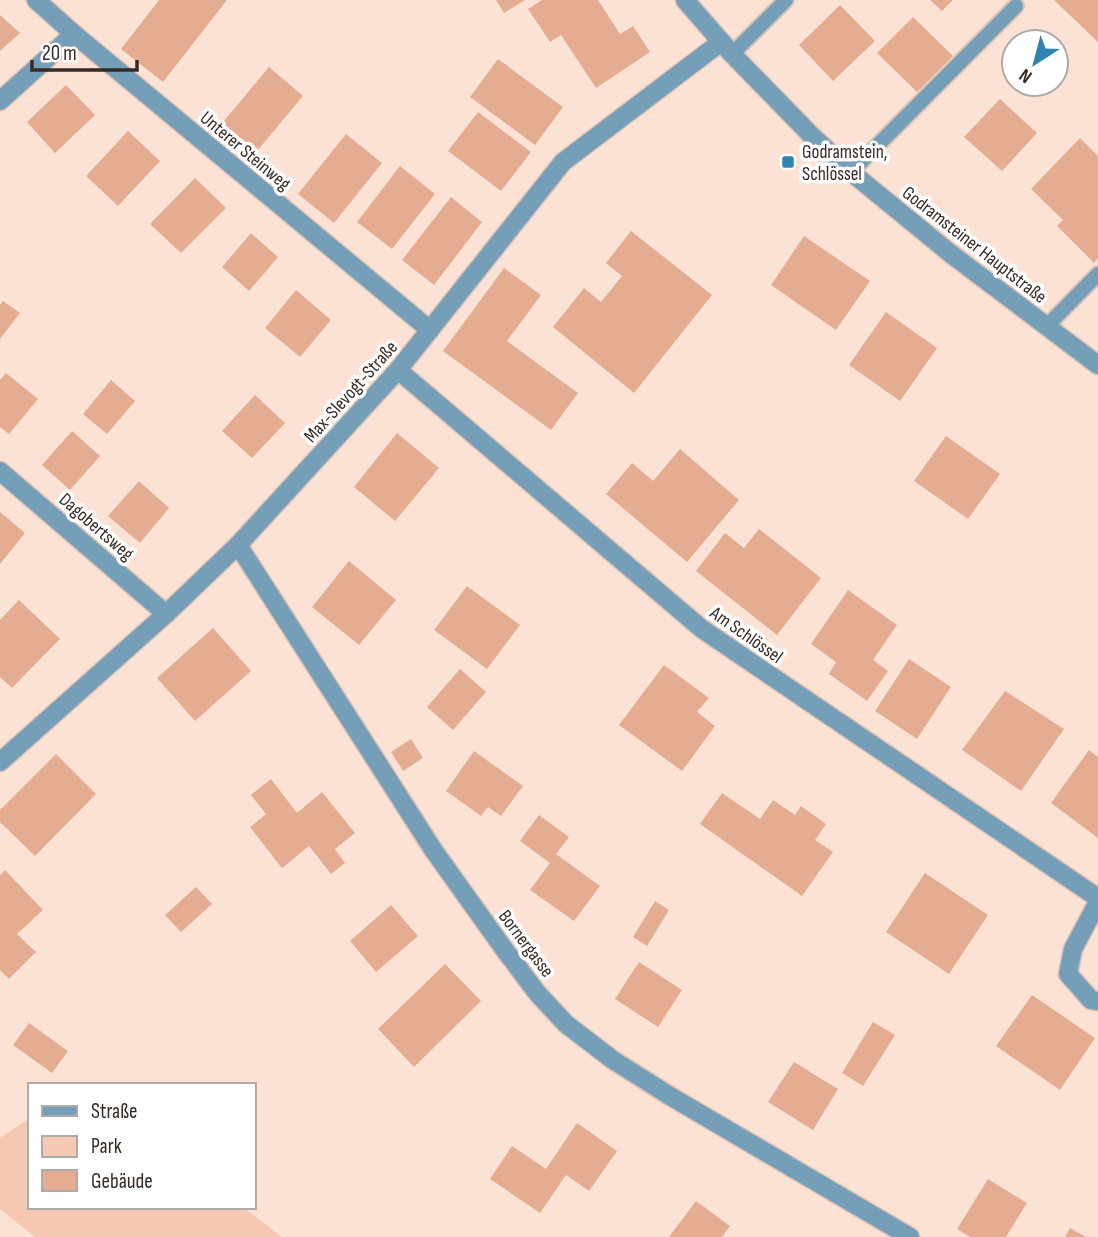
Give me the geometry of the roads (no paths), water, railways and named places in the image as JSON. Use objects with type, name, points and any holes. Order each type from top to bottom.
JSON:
[{"type":"street","name":"Unterer Steinweg","points":[[36,0],[430,330]]},
{"type":"street","name":"Godramsteiner Hauptstraße","points":[[685,0],[727,48],[811,135],[851,172],[951,254],[1098,365]]},
{"type":"street","points":[[0,101],[74,34]]},
{"type":"street","name":"Max-Slevogt-Straße","points":[[0,762],[166,614],[238,545],[398,370],[563,162],[727,48]]},
{"type":"street","name":"Am Schlössel","points":[[398,370],[702,629],[1098,900],[1073,949],[1068,974],[1091,1000],[1098,1001]]},
{"type":"street","name":"Dagobertsweg","points":[[0,471],[166,614]]},
{"type":"street","name":"Bornergasse","points":[[238,545],[434,851],[510,958],[566,1024],[613,1060],[670,1096],[910,1237]]},
{"type":"lane","points":[[727,48],[786,0]]},
{"type":"lane","points":[[851,172],[1016,6]]},
{"type":"lane","points":[[1046,327],[1098,274]]},
{"type":"place","name":"Godramstein, Schlössel","points":[[788,162]]}]
